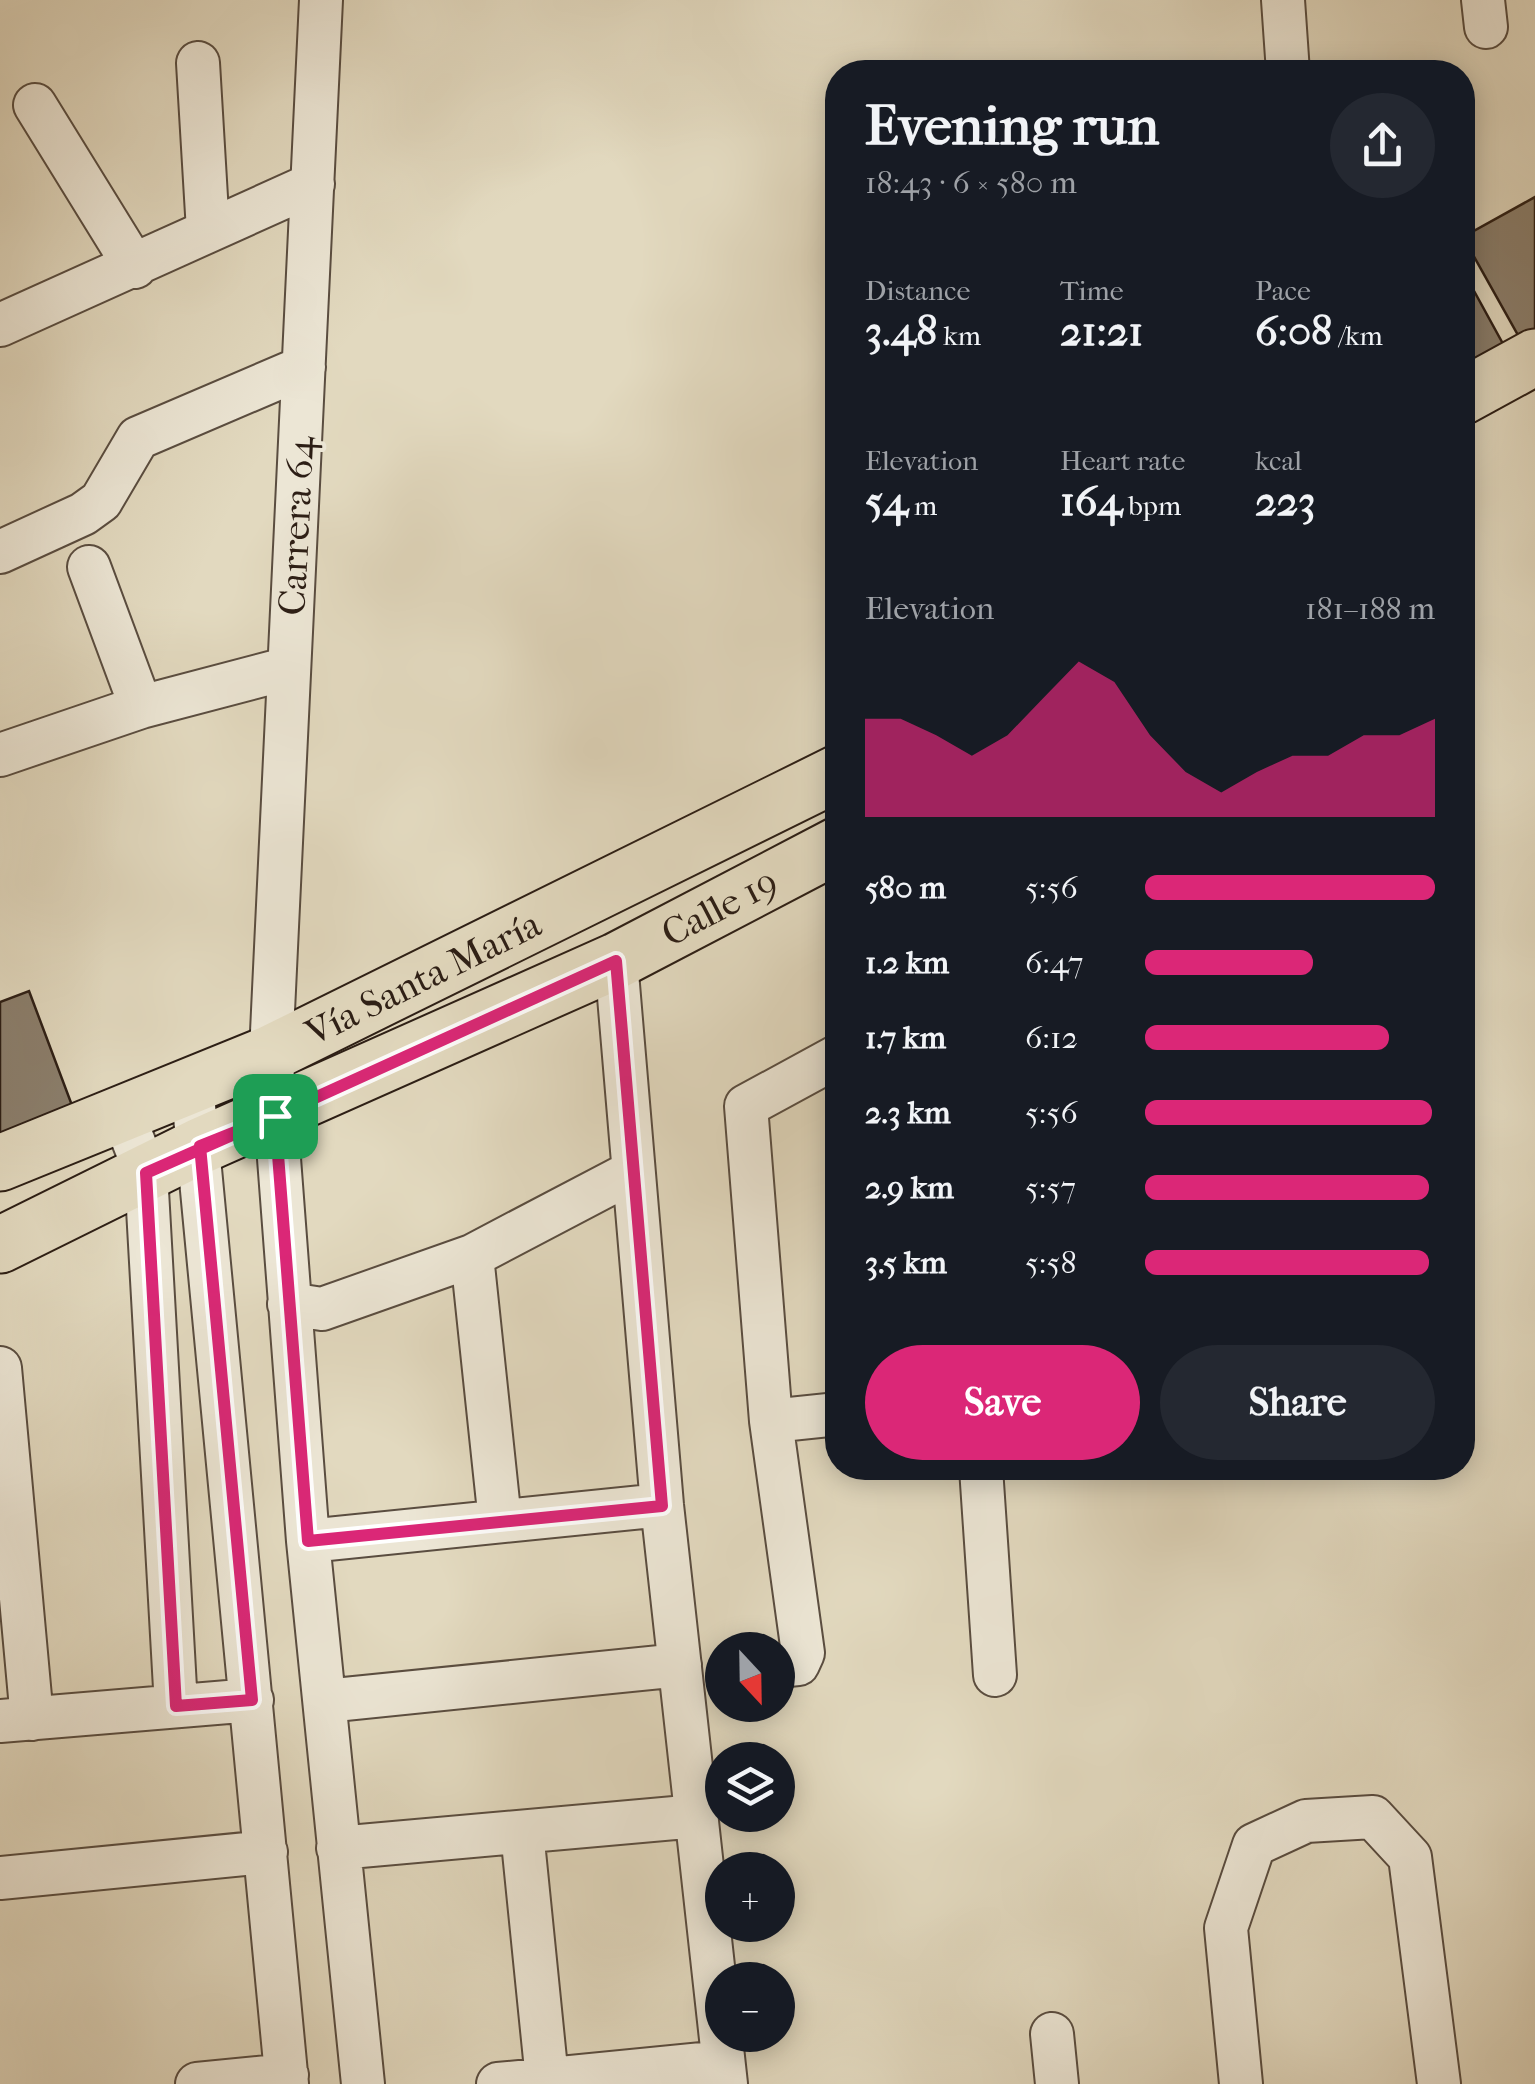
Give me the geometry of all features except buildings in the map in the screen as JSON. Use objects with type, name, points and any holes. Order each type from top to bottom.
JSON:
[{"type":"main road","points":[[1475,391],[1535,357]]},
{"type":"main road","name":"Vía Santa María","points":[[0,1164],[271,1053],[825,779]]},
{"type":"main road","name":"Calle 19","points":[[0,1245],[200,1146],[275,1116],[616,961],[825,852]]},
{"type":"street","name":"Carrera 64","points":[[321,0],[271,1053],[308,1541],[363,2084]]},
{"type":"street","points":[[1283,0],[1287,60]]},
{"type":"street","points":[[198,63],[208,231]]},
{"type":"street","points":[[35,106],[135,266]]},
{"type":"street","points":[[0,325],[313,184]]},
{"type":"street","points":[[0,552],[83,514],[102,500],[138,438],[304,367]]},
{"type":"street","points":[[88,567],[141,707]]},
{"type":"street","points":[[0,756],[141,707],[290,668]]},
{"type":"street","points":[[498,2084],[725,2073],[662,1506],[616,961]]},
{"type":"street","points":[[795,1664],[803,1652],[771,1420],[746,1106],[825,1063]]},
{"type":"street","points":[[192,1085],[287,2080],[197,2084]]},
{"type":"street","points":[[122,1112],[146,1173],[176,1706]]},
{"type":"street","points":[[289,1304],[322,1309],[472,1256],[632,1172]]},
{"type":"street","points":[[472,1256],[500,1521]]},
{"type":"street","points":[[0,1368],[16,1720],[252,1700]]},
{"type":"street","points":[[771,1420],[825,1415]]},
{"type":"street","points":[[981,1480],[995,1675]]},
{"type":"street","points":[[308,1541],[662,1506]]},
{"type":"street","points":[[324,1700],[680,1665]]},
{"type":"street","points":[[338,1848],[697,1816]]},
{"type":"street","points":[[1241,2084],[1226,1928],[1254,1845],[1306,1821],[1373,1818],[1410,1858],[1439,2084]]},
{"type":"street","points":[[522,1832],[547,2079]]},
{"type":"street","points":[[0,1878],[266,1852]]},
{"type":"street","points":[[1052,2034],[1057,2084]]},
{"type":"route","points":[[275,1116],[200,1146],[146,1173],[176,1706],[252,1700],[200,1146],[275,1116],[308,1541],[662,1506],[616,961],[275,1116]]}]
